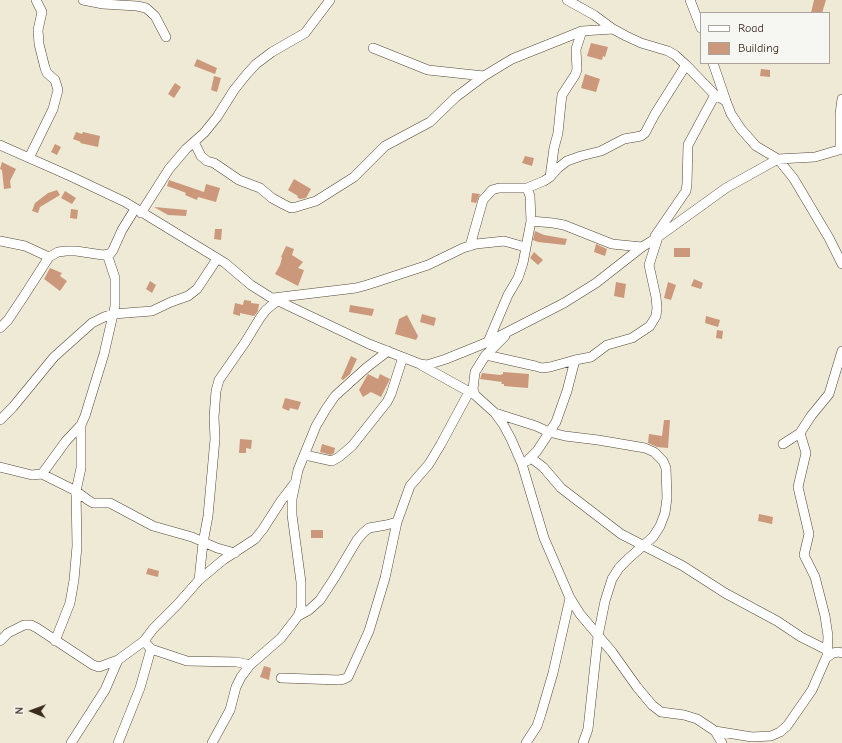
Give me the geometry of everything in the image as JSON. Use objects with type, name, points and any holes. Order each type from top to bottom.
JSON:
[{"type":"street","points":[[29,158],[53,109],[58,90],[55,80],[47,73],[39,44],[38,36],[42,12],[36,0]]},
{"type":"street","points":[[83,0],[103,4],[146,8],[155,16],[166,37]]},
{"type":"street","points":[[0,328],[8,320],[49,257],[58,252],[66,251],[110,254],[122,230],[169,169],[204,133],[217,117],[234,90],[256,64],[272,52],[305,33],[330,0]]},
{"type":"street","points":[[567,0],[594,15],[613,29],[641,43],[668,52],[686,65],[716,95],[726,102]]},
{"type":"street","points":[[690,0],[700,25]]},
{"type":"street","points":[[194,142],[201,156],[207,161],[214,162],[239,180],[260,188],[272,198],[283,204],[291,208],[296,207],[320,198],[354,177],[385,146],[430,122],[451,102],[484,76],[523,54],[582,31],[613,29]]},
{"type":"street","points":[[550,177],[553,153],[558,133],[562,95],[576,75],[576,49],[582,31]]},
{"type":"street","points":[[373,48],[428,70],[484,76]]},
{"type":"street","points":[[713,64],[731,114],[741,129],[756,146],[778,159],[800,188],[842,264]]},
{"type":"street","points":[[470,246],[483,200],[492,190],[499,188],[527,188],[550,177],[558,168],[567,162],[581,156],[601,151],[624,139],[641,136],[645,133],[655,114],[686,65]]},
{"type":"street","points":[[486,355],[542,368],[559,365],[592,357],[607,345],[632,338],[650,326],[656,316],[657,308],[649,265],[655,239],[686,191],[688,144],[716,95]]},
{"type":"street","points":[[420,364],[434,363],[488,342],[564,304],[596,283],[642,247],[726,188],[778,159],[815,157],[841,149],[840,114],[842,99]]},
{"type":"street","points":[[0,145],[125,202],[225,263],[251,285],[275,299],[325,322],[353,338],[420,364],[472,394],[495,414],[511,439],[522,464],[544,538],[570,598],[580,614],[652,705],[661,712],[684,715],[697,719],[715,731],[752,737],[771,736],[780,732],[787,726],[812,690],[827,654],[828,636],[822,603],[815,577],[804,554],[809,534],[798,487],[806,453],[800,433]]},
{"type":"street","points":[[488,342],[508,295],[518,278],[523,263],[531,221],[530,196],[527,188]]},
{"type":"street","points":[[531,221],[564,225],[612,244],[642,247]]},
{"type":"street","points":[[0,241],[25,246],[49,257]]},
{"type":"street","points":[[199,580],[211,491],[215,440],[214,418],[216,391],[219,380],[260,318],[275,299],[356,288],[428,265],[470,246],[488,242],[504,241],[525,247]]},
{"type":"street","points":[[42,474],[66,441],[81,425],[104,354],[113,314],[115,294],[115,278],[107,254]]},
{"type":"street","points":[[0,420],[13,407],[54,357],[92,323],[113,314],[152,311],[194,293],[217,259]]},
{"type":"street","points":[[281,678],[339,680],[348,676],[368,631],[385,578],[397,522],[410,486],[429,464],[472,394],[475,372],[481,361],[512,330]]},
{"type":"street","points":[[212,743],[230,710],[236,686],[241,677],[250,665],[281,638],[298,616],[301,608],[301,590],[292,515],[292,499],[295,482],[316,426],[335,396],[366,368],[388,351]]},
{"type":"street","points":[[783,444],[800,433],[811,416],[829,394],[842,351]]},
{"type":"street","points":[[305,454],[332,461],[352,446],[387,402],[403,357]]},
{"type":"street","points":[[522,464],[531,458],[556,422],[567,392],[575,360]]},
{"type":"street","points":[[495,414],[565,436],[645,448],[654,452],[664,461],[666,468],[667,483],[665,513],[653,537],[619,568],[612,579],[605,601],[598,636],[588,729],[583,743]]},
{"type":"street","points":[[55,641],[70,603],[74,580],[77,546],[76,491],[81,468],[81,425]]},
{"type":"street","points":[[531,458],[543,467],[561,488],[621,534],[683,566],[725,593],[777,621],[827,654],[842,653]]},
{"type":"street","points":[[0,467],[32,475],[42,474],[76,491],[93,503],[110,503],[153,526],[192,537],[235,553]]},
{"type":"street","points":[[0,641],[8,633],[24,625],[31,625],[93,665],[100,667],[118,660],[144,641],[199,580],[223,560],[255,538],[263,530],[295,482]]},
{"type":"street","points":[[298,616],[309,610],[320,600],[356,540],[363,533],[369,528],[397,522]]},
{"type":"street","points":[[526,743],[537,726],[541,714],[553,673],[570,598]]},
{"type":"street","points":[[144,641],[151,649],[187,661],[237,662],[250,665]]},
{"type":"street","points":[[118,743],[140,688],[151,649]]},
{"type":"street","points":[[71,743],[105,690],[118,660]]},
{"type":"street","points":[[715,731],[722,743]]},
{"type":"building","points":[[814,0],[826,0],[822,12],[811,12]]},
{"type":"building","points":[[591,43],[608,47],[605,57],[603,56],[602,60],[587,56]]},
{"type":"building","points":[[197,59],[217,68],[215,74],[194,66]]},
{"type":"building","points":[[761,69],[770,70],[770,77],[760,76]]},
{"type":"building","points":[[585,74],[600,79],[596,92],[581,88]]},
{"type":"building","points":[[214,76],[221,78],[217,92],[211,90]]},
{"type":"building","points":[[175,83],[181,87],[174,98],[168,94]]},
{"type":"building","points":[[76,132],[100,136],[98,147],[80,143],[81,142],[73,139]]},
{"type":"building","points":[[55,144],[61,147],[57,155],[51,152]]},
{"type":"building","points":[[525,156],[534,158],[532,166],[522,163]]},
{"type":"building","points":[[2,162],[16,169],[10,181],[11,188],[4,189],[2,170],[0,169]]},
{"type":"building","points":[[294,179],[311,189],[306,198],[300,199],[288,190]]},
{"type":"building","points":[[169,180],[204,192],[206,184],[220,188],[216,202],[198,197],[197,200],[185,195],[186,193],[167,186]]},
{"type":"building","points":[[57,190],[60,195],[40,207],[38,213],[32,211],[35,203],[48,193]]},
{"type":"building","points":[[65,191],[76,198],[72,204],[61,198]]},
{"type":"building","points":[[472,193],[480,194],[476,203],[471,202]]},
{"type":"building","points":[[154,207],[187,210],[186,216],[168,215]]},
{"type":"building","points":[[71,209],[78,210],[77,219],[70,218]]},
{"type":"building","points":[[215,229],[222,229],[221,240],[214,239]]},
{"type":"building","points":[[535,231],[544,235],[567,239],[565,245],[538,242],[533,240]]},
{"type":"building","points":[[596,244],[607,249],[605,256],[594,252]]},
{"type":"building","points":[[286,246],[294,249],[292,255],[303,262],[298,268],[304,270],[298,286],[275,274],[280,265],[281,257]]},
{"type":"building","points":[[674,248],[690,248],[690,257],[674,257]]},
{"type":"building","points":[[534,252],[543,260],[538,265],[530,258]]},
{"type":"building","points":[[50,268],[62,273],[60,276],[67,281],[60,291],[44,279]]},
{"type":"building","points":[[694,279],[703,283],[701,289],[691,286]]},
{"type":"building","points":[[150,281],[156,285],[152,293],[146,289]]},
{"type":"building","points":[[616,282],[626,284],[624,298],[614,296]]},
{"type":"building","points":[[668,282],[676,285],[671,300],[664,298]]},
{"type":"building","points":[[244,300],[259,304],[258,311],[254,316],[240,313],[240,316],[233,314],[235,303],[243,305]]},
{"type":"building","points":[[350,305],[374,309],[372,316],[349,312]]},
{"type":"building","points":[[422,314],[436,318],[434,326],[420,322]]},
{"type":"building","points":[[407,315],[418,336],[416,340],[395,334],[399,319]]},
{"type":"building","points":[[706,316],[720,320],[718,327],[705,323]]},
{"type":"building","points":[[717,330],[723,331],[722,339],[716,338]]},
{"type":"building","points":[[351,356],[357,359],[350,374],[343,380],[341,379]]},
{"type":"building","points":[[503,372],[529,374],[528,388],[504,386],[504,384],[501,384],[502,382],[480,379],[482,373],[500,375],[503,374]]},
{"type":"building","points":[[368,374],[378,379],[380,374],[390,379],[381,397],[371,392],[363,397],[359,390]]},
{"type":"building","points":[[285,398],[301,402],[298,410],[290,408],[289,411],[282,408]]},
{"type":"building","points":[[664,420],[670,420],[668,448],[657,447],[648,443],[649,434],[662,436]]},
{"type":"building","points":[[240,439],[252,440],[251,449],[246,448],[246,453],[239,453]]},
{"type":"building","points":[[322,444],[335,448],[334,453],[331,455],[320,452]]},
{"type":"building","points":[[759,514],[773,517],[772,524],[758,521]]},
{"type":"building","points":[[311,530],[323,530],[323,538],[311,538]]},
{"type":"building","points":[[148,568],[159,571],[158,577],[146,574]]},
{"type":"building","points":[[264,666],[271,668],[269,680],[260,677]]}]
